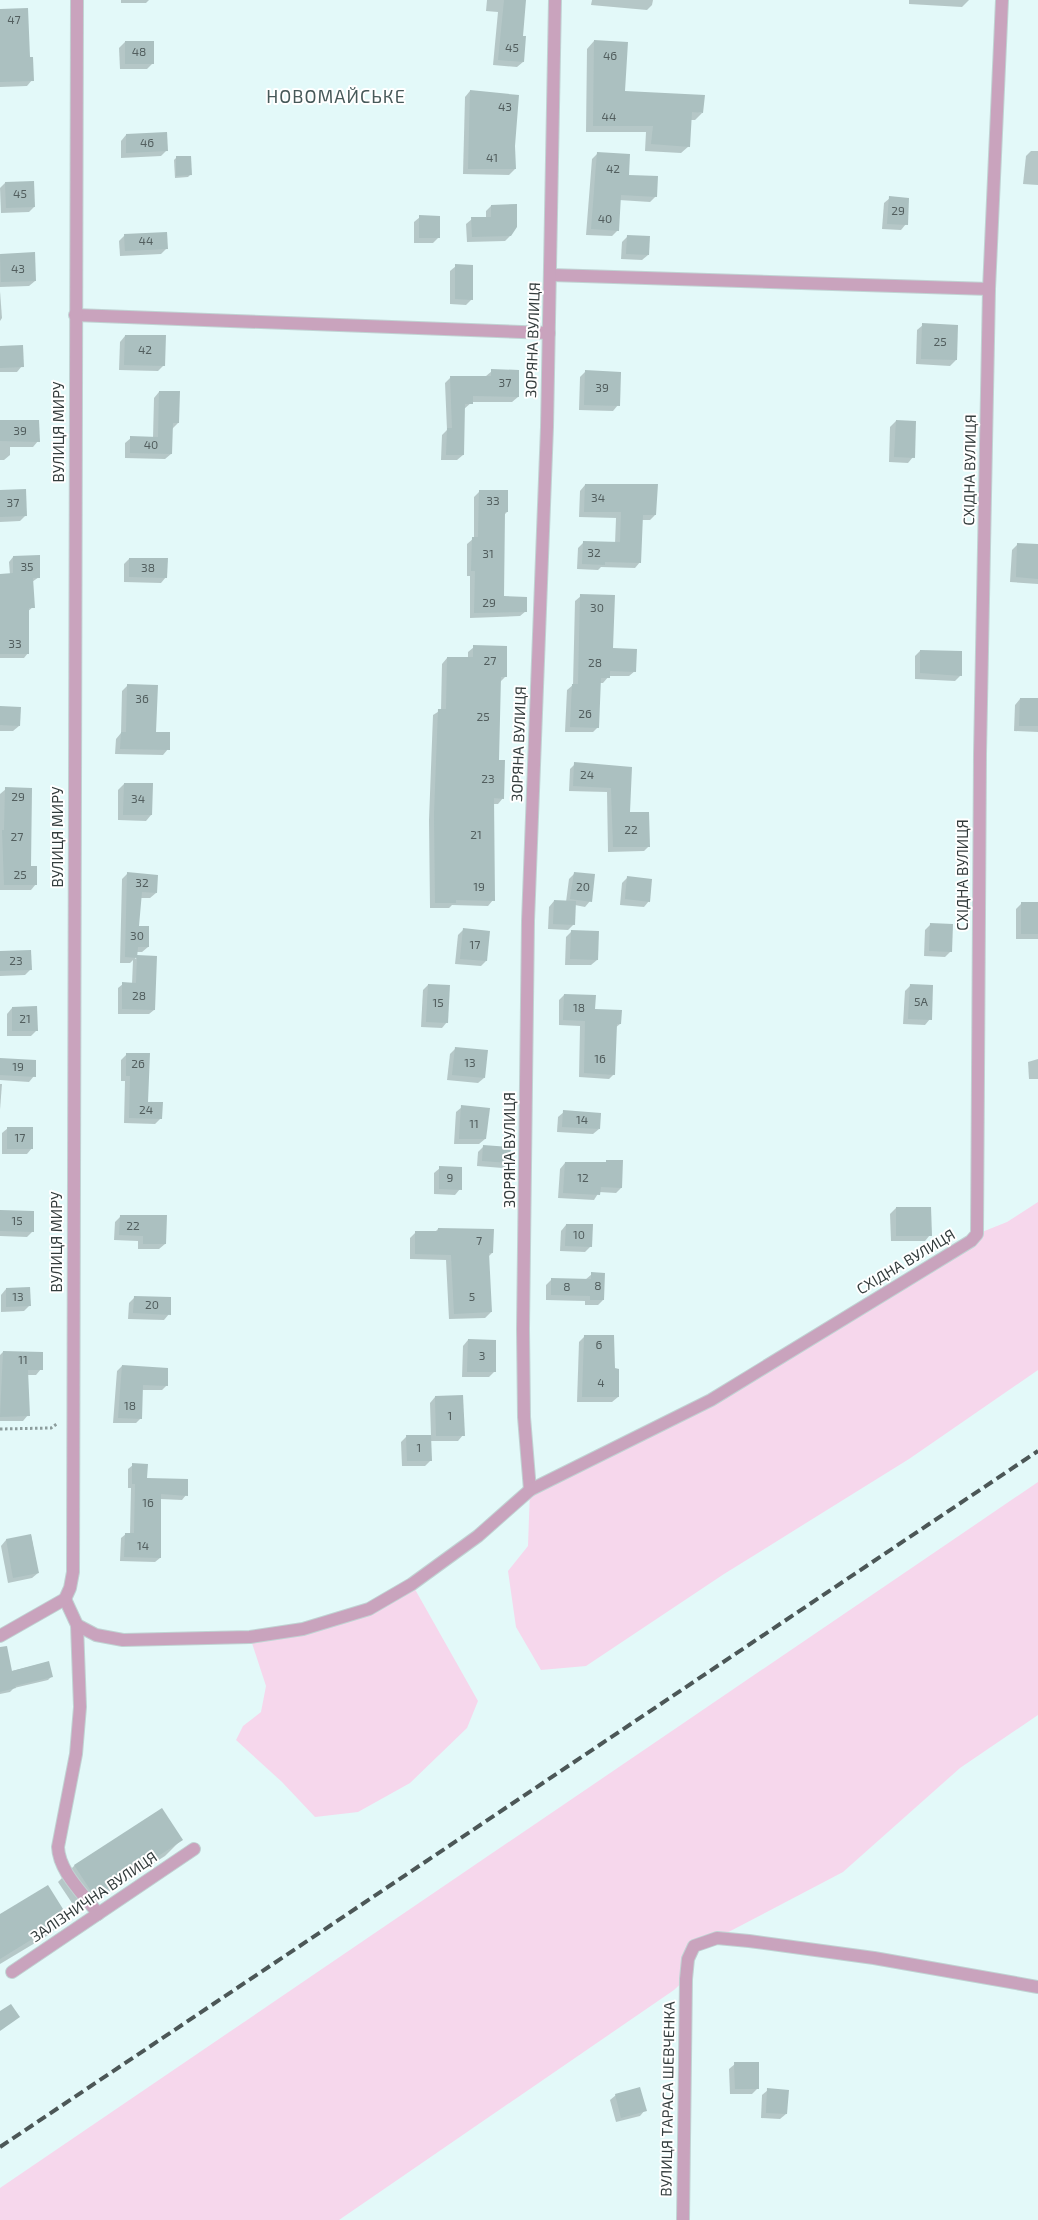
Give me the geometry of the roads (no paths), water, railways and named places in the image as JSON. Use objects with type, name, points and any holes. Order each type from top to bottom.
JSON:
[{"type":"street","name":"ВУЛИЦЯ МИРУ","points":[[65,1599],[70,1588],[73,1572],[77,0]]},
{"type":"street","name":"ЗОРЯНА ВУЛИЦЯ","points":[[530,1490],[524,1417],[523,1329],[528,921],[540,652],[551,275],[555,0]]},
{"type":"street","name":"СХІДНА ВУЛИЦЯ","points":[[530,1490],[711,1400],[971,1241],[977,1234],[980,754],[990,289],[1002,0]]},
{"type":"street","points":[[551,275],[990,289]]},
{"type":"street","points":[[75,315],[549,333]]},
{"type":"street","points":[[77,1625],[96,1634],[124,1640],[250,1637],[303,1629],[369,1609],[412,1584],[478,1536],[530,1490]]},
{"type":"street","points":[[0,1636],[65,1599],[77,1625],[80,1707],[76,1754],[58,1855],[62,1866],[98,1914]]},
{"type":"street","name":"ЗАЛІЗНИЧНА ВУЛИЦЯ","points":[[12,1972],[194,1849]]},
{"type":"street","name":"ВУЛИЦЯ ТАРАСА ШЕВЧЕНКА","points":[[683,2220],[686,1978],[688,1959],[694,1946],[717,1938],[874,1958],[1038,1987]]},
{"type":"railway","points":[[0,2147],[1038,1451]]},
{"type":"district","name":"НОВОМАЙСЬКЕ","points":[[336,97]]}]
